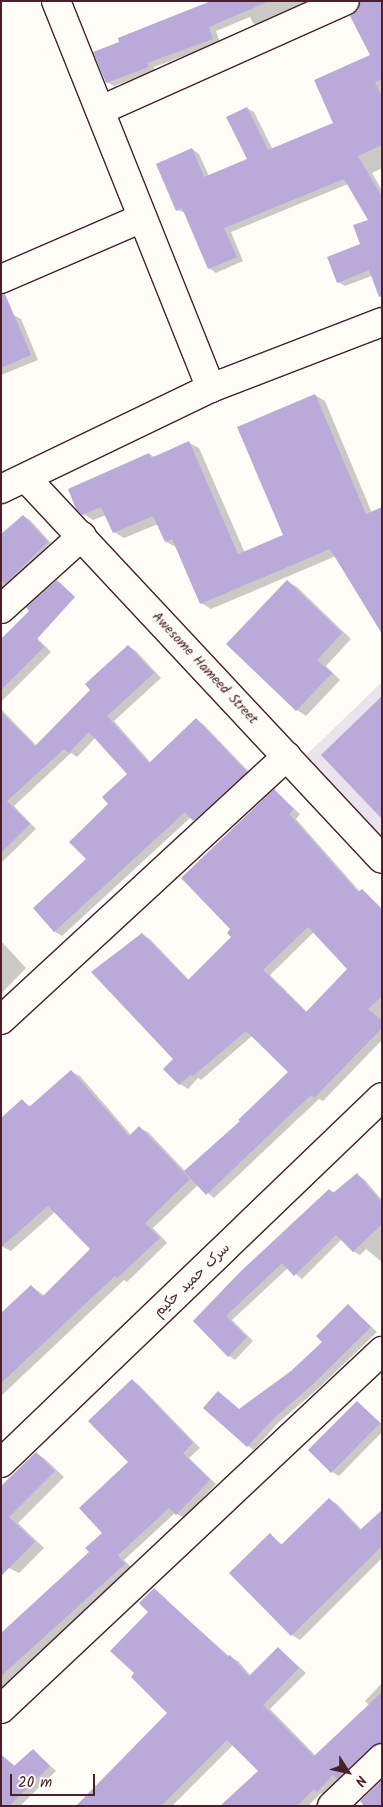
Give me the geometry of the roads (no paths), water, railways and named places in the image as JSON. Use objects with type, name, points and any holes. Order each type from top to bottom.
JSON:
[{"type":"street","points":[[56,1],[211,388]]},
{"type":"street","points":[[101,110],[344,1]]},
{"type":"street","points":[[1,280],[142,218]]},
{"type":"street","points":[[1,489],[211,388],[382,322]]},
{"type":"street","name":"Awesome Hameed Street","points":[[26,478],[288,756],[382,859]]},
{"type":"street","points":[[1,609],[82,536]]},
{"type":"street","points":[[1,1020],[288,756]]},
{"type":"street","name":"سرک حمید حکیم","points":[[1,1463],[382,1097]]},
{"type":"street","points":[[1,1708],[382,1351]]},
{"type":"street","points":[[332,1806],[382,1758]]}]
